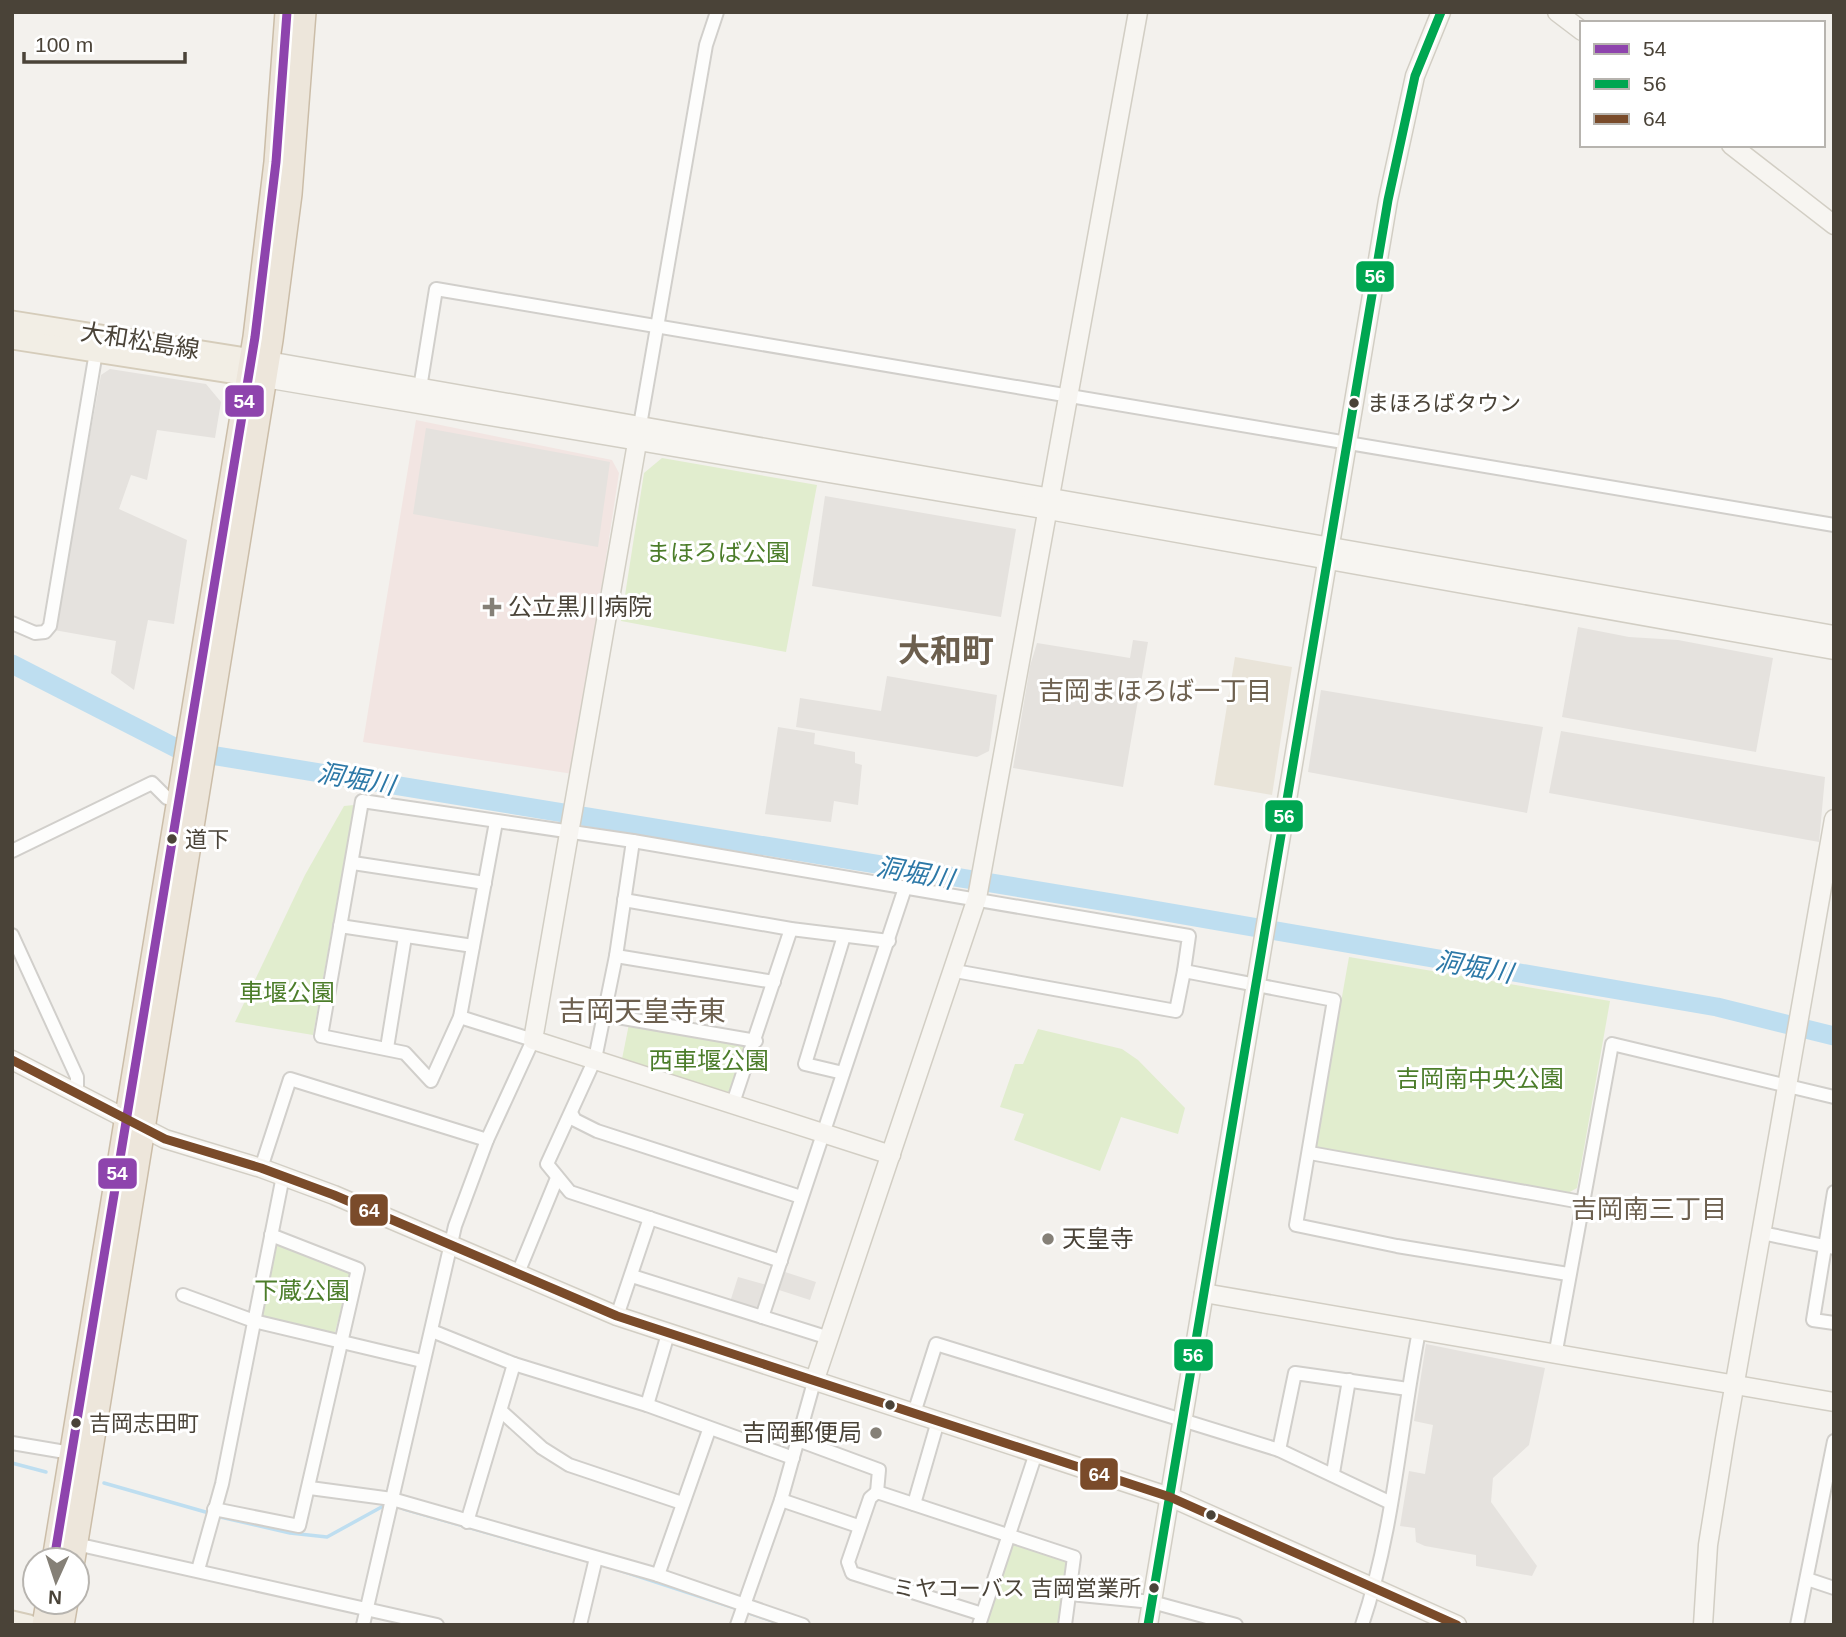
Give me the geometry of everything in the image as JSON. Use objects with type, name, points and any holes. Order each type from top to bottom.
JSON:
[{"type":"highway","points":[[258,369],[287,12]]},
{"type":"highway","points":[[56,1546],[71,1453],[137,1125],[258,369],[290,194],[304,12]]},
{"type":"highway","points":[[76,1546],[137,1125],[180,800],[195,760]]},
{"type":"main road","name":"大和松島線","points":[[12,321],[258,369]]},
{"type":"main road","name":"大和松島線","points":[[12,339],[96,352],[258,369]]},
{"type":"main road","points":[[12,1621],[29,1625]]},
{"type":"street","points":[[363,1625],[455,1226],[487,1140],[533,1040],[706,46],[717,12]]},
{"type":"street","points":[[737,1624],[781,1500],[814,1382],[955,971],[978,893],[1138,12]]},
{"type":"street","points":[[1148,1625],[1266,909],[1402,125],[1415,76],[1441,12]]},
{"type":"street","points":[[1557,12],[1580,29]]},
{"type":"street","points":[[1734,147],[1834,225]]},
{"type":"street","points":[[420,388],[436,289],[1346,445],[1834,525]]},
{"type":"street","points":[[12,623],[35,633],[45,632],[50,626],[96,352]]},
{"type":"street","points":[[258,369],[420,388],[638,435]]},
{"type":"street","points":[[258,369],[1327,552],[1834,635]]},
{"type":"street","points":[[1327,552],[1834,650]]},
{"type":"street","points":[[12,851],[152,783],[167,798],[180,800]]},
{"type":"street","points":[[496,822],[460,1017],[431,1081],[405,1053],[321,1036],[362,801],[633,841],[905,888],[978,893],[1189,936],[1176,1012],[955,971]]},
{"type":"street","points":[[1703,1625],[1708,1545],[1834,820]]},
{"type":"street","points":[[633,841],[606,1015],[595,1059],[547,1164],[569,1192],[781,1261]]},
{"type":"street","points":[[353,863],[485,883]]},
{"type":"street","points":[[762,1317],[905,888]]},
{"type":"street","points":[[624,900],[792,929],[888,941]]},
{"type":"street","points":[[340,926],[473,946]]},
{"type":"street","points":[[733,1103],[792,929]]},
{"type":"street","points":[[12,935],[78,1077],[77,1096]]},
{"type":"street","points":[[843,1073],[805,1063],[844,936]]},
{"type":"street","points":[[387,1048],[405,937]]},
{"type":"street","points":[[616,956],[774,982]]},
{"type":"street","points":[[1184,971],[1334,1000],[1296,1225],[1568,1274]]},
{"type":"street","points":[[606,1015],[756,1041]]},
{"type":"street","points":[[460,1017],[891,1155]]},
{"type":"street","points":[[1555,1356],[1612,1044],[1834,1097]]},
{"type":"street","points":[[12,1060],[77,1096],[165,1139],[261,1168],[617,1316],[1170,1497],[1457,1625]]},
{"type":"street","points":[[261,1168],[290,1079],[487,1140]]},
{"type":"street","points":[[571,1113],[575,1120],[597,1131],[801,1197]]},
{"type":"street","points":[[1310,1153],[1581,1202]]},
{"type":"street","points":[[198,1570],[213,1513],[283,1177]]},
{"type":"street","points":[[518,1273],[557,1178]]},
{"type":"street","points":[[1834,1192],[1829,1247],[1813,1320],[1834,1324]]},
{"type":"street","points":[[617,1316],[650,1218]]},
{"type":"street","points":[[1762,1233],[1829,1247]]},
{"type":"street","points":[[213,1513],[299,1526],[310,1488],[358,1269],[271,1235]]},
{"type":"street","points":[[632,1276],[829,1338]]},
{"type":"street","points":[[1204,1293],[1555,1356],[1834,1402]]},
{"type":"street","points":[[183,1295],[254,1321],[422,1361]]},
{"type":"street","points":[[432,1331],[514,1364],[648,1405],[709,1430],[793,1458]]},
{"type":"street","points":[[1362,1625],[1374,1590],[1391,1503],[1419,1331]]},
{"type":"street","points":[[648,1405],[667,1334]]},
{"type":"street","points":[[914,1413],[936,1344],[1279,1450],[1333,1473],[1391,1503]]},
{"type":"street","points":[[467,1522],[514,1364]]},
{"type":"street","points":[[1279,1450],[1295,1373],[1408,1389]]},
{"type":"street","points":[[1333,1473],[1349,1380]]},
{"type":"street","points":[[501,1411],[542,1448],[569,1465],[682,1503]]},
{"type":"street","points":[[914,1504],[938,1421]]},
{"type":"street","points":[[658,1575],[709,1430]]},
{"type":"street","points":[[798,1440],[879,1470],[877,1492],[870,1498],[858,1526],[848,1562],[852,1573],[981,1620],[1037,1453]]},
{"type":"street","points":[[1797,1625],[1834,1441]]},
{"type":"street","points":[[12,1443],[71,1453]]},
{"type":"street","points":[[310,1488],[467,1522],[595,1562],[658,1575],[744,1607],[803,1625]]},
{"type":"street","points":[[877,1492],[1073,1557],[1065,1625]]},
{"type":"street","points":[[781,1500],[858,1526]]},
{"type":"street","points":[[91,1554],[198,1570],[437,1625]]},
{"type":"street","points":[[580,1625],[595,1562]]},
{"type":"street","points":[[1807,1579],[1834,1588]]},
{"type":"street","points":[[1070,1594],[1152,1602],[1236,1625]]},
{"type":"shaded area","points":[[110,369],[206,384],[221,402],[215,438],[157,430],[147,480],[131,475],[119,509],[187,540],[174,624],[148,620],[134,690],[111,673],[116,641],[54,630],[101,375]]},
{"type":"shaded area","name":"公立黒川病院","points":[[416,420],[612,460],[619,473],[573,774],[363,742]]},
{"type":"shaded area","points":[[426,428],[610,462],[598,547],[413,514]]},
{"type":"shaded area","points":[[825,496],[1016,529],[1001,617],[812,586]]},
{"type":"shaded area","points":[[1578,627],[1629,637],[1678,640],[1773,658],[1756,752],[1562,717]]},
{"type":"shaded area","points":[[1133,640],[1148,642],[1123,787],[1013,768],[1030,666],[1037,643],[1130,658]]},
{"type":"shaded area","points":[[1235,657],[1292,667],[1272,795],[1214,785]]},
{"type":"shaded area","points":[[887,676],[997,695],[989,751],[977,757],[796,727],[800,698],[881,711]]},
{"type":"shaded area","points":[[1321,690],[1543,727],[1527,813],[1308,772]]},
{"type":"shaded area","points":[[778,727],[815,733],[814,744],[855,752],[855,763],[862,765],[858,805],[834,801],[831,822],[765,814]]},
{"type":"shaded area","points":[[1561,731],[1825,777],[1819,842],[1549,793]]},
{"type":"shaded area","points":[[785,1272],[816,1282],[810,1300],[779,1290]]},
{"type":"shaded area","points":[[738,1277],[767,1285],[760,1310],[730,1302]]},
{"type":"shaded area","points":[[1426,1344],[1545,1368],[1529,1445],[1493,1478],[1491,1502],[1537,1566],[1532,1576],[1476,1566],[1476,1555],[1425,1546],[1416,1542],[1415,1528],[1400,1526],[1409,1471],[1425,1474],[1433,1425],[1414,1421]]},
{"type":"green space","name":"まほろば公園","points":[[662,458],[817,485],[786,652],[621,621],[644,473]]},
{"type":"green space","name":"車堰公園","points":[[354,805],[313,1035],[235,1022],[305,875],[344,806]]},
{"type":"green space","name":"吉岡南中央公園","points":[[1349,957],[1610,1001],[1577,1188],[1568,1193],[1320,1151],[1316,1144]]},
{"type":"green space","name":"西車堰公園","points":[[629,1024],[743,1041],[747,1048],[734,1087],[728,1092],[622,1059]]},
{"type":"green space","points":[[1038,1029],[1122,1049],[1138,1060],[1185,1108],[1178,1134],[1121,1117],[1100,1171],[1014,1140],[1024,1114],[1000,1107],[1015,1064],[1023,1064]]},
{"type":"green space","name":"下蔵公園","points":[[276,1241],[351,1271],[334,1336],[258,1318]]},
{"type":"green space","points":[[1018,1541],[1070,1560],[1062,1625],[984,1625],[1010,1545]]},
{"type":"waterway","name":"洞堀川","points":[[12,664],[180,750],[1131,906],[1717,1007],[1834,1036]]},
{"type":"waterway","points":[[12,1463],[46,1472]]},
{"type":"waterway","points":[[104,1483],[209,1513]]},
{"type":"waterway","points":[[216,1516],[290,1533],[327,1537],[387,1504]]},
{"type":"waterway","points":[[404,1509],[555,1552]]},
{"type":"waterway","points":[[616,1569],[738,1609]]},
{"type":"waterway","points":[[746,1612],[784,1625]]},
{"type":"transit line","name":"54","points":[[56,1546],[255,337],[276,162],[287,12]]},
{"type":"transit line","name":"56","points":[[1148,1625],[1388,200],[1415,76],[1441,12]]},
{"type":"transit line","name":"64","points":[[12,1060],[165,1139],[261,1168],[334,1195],[617,1316],[1170,1497],[1457,1625]]},
{"type":"place","name":"まほろばタウン","points":[[1354,403]]},
{"type":"place","name":"公立黒川病院","points":[[492,607]]},
{"type":"place","name":"道下","points":[[172,839]]},
{"type":"place","name":"天皇寺","points":[[1048,1239]]},
{"type":"place","name":"吉岡志田町","points":[[76,1423]]},
{"type":"place","name":"吉岡郵便局","points":[[876,1433]]},
{"type":"place","name":"ミヤコーバス 吉岡営業所","points":[[1154,1588]]},
{"type":"district","name":"大和町","points":[[946,651]]},
{"type":"district","name":"吉岡まほろば一丁目","points":[[1155,691]]},
{"type":"district","name":"吉岡天皇寺東","points":[[642,1011]]},
{"type":"district","name":"吉岡南三丁目","points":[[1649,1209]]}]
